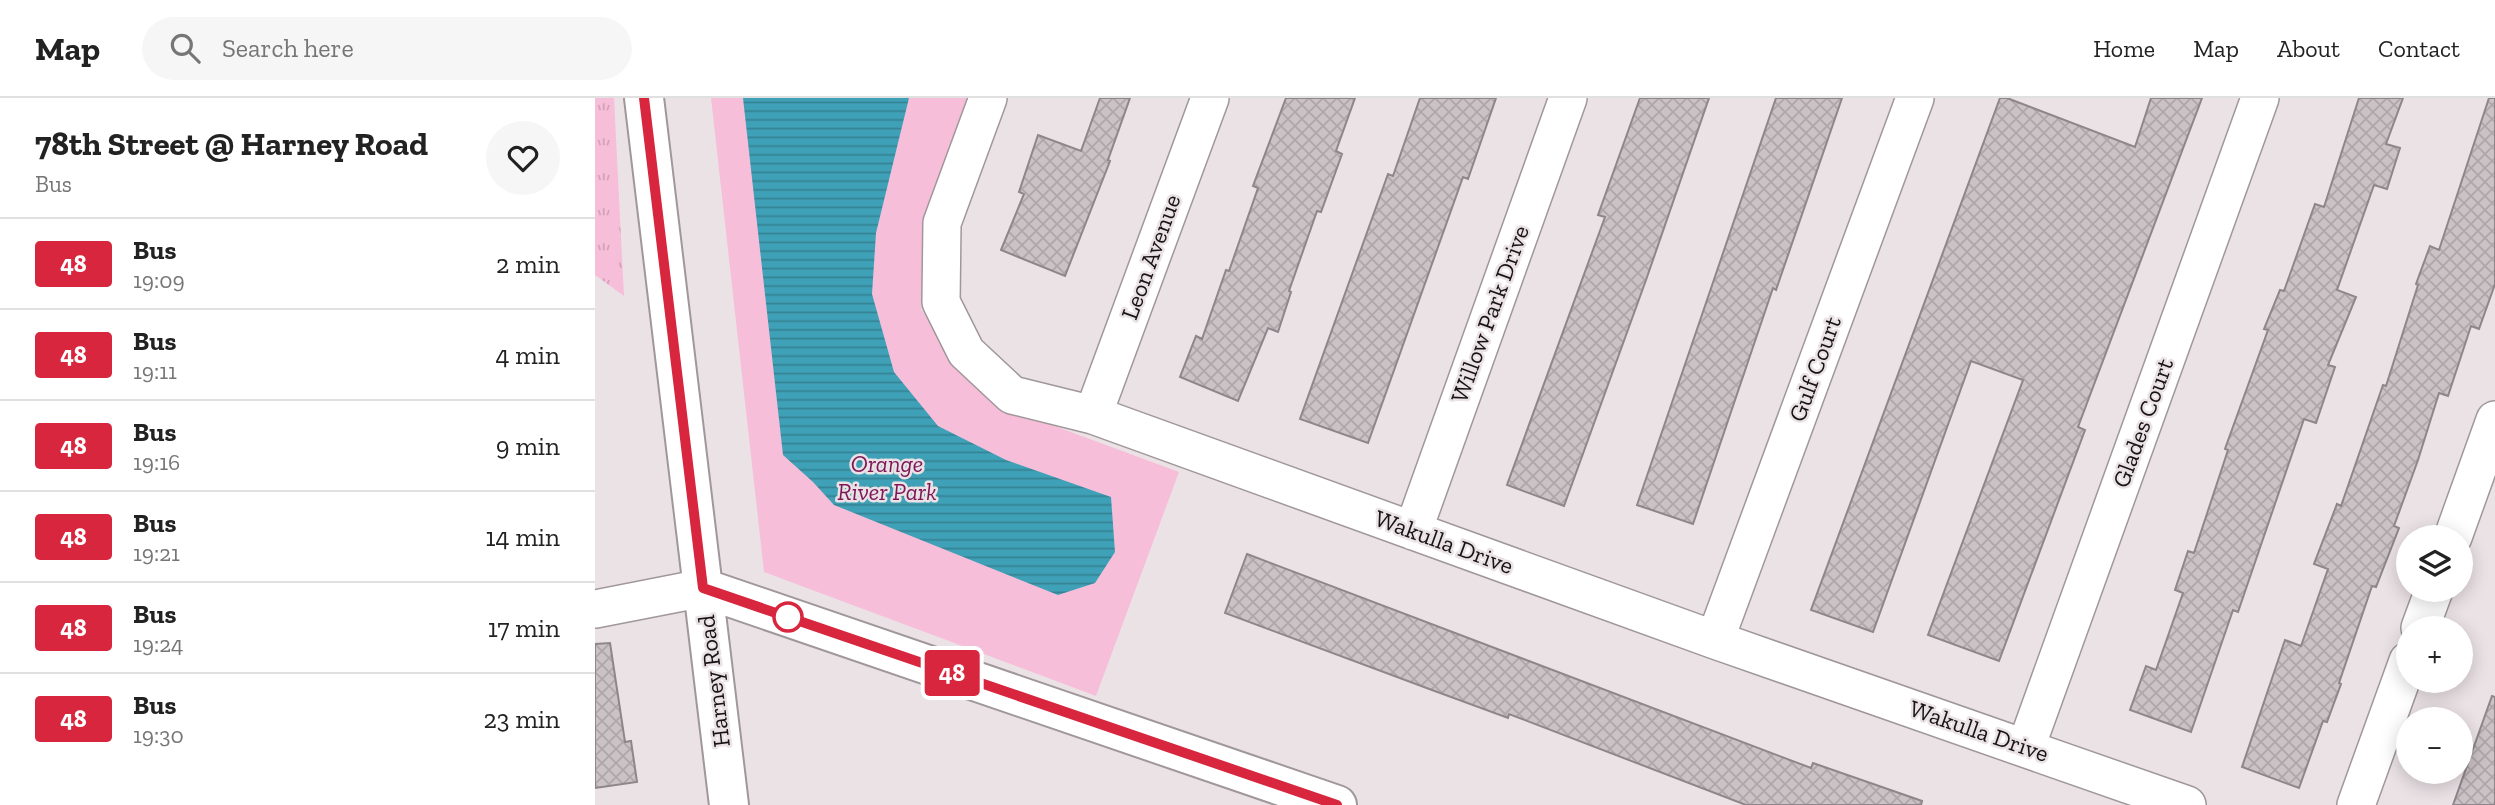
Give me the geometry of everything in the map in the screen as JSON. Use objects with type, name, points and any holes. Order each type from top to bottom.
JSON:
[{"type":"street","name":"Harney Road","points":[[644,98],[729,805]]},
{"type":"street","name":"Wakulla Drive","points":[[988,98],[942,223],[941,302],[966,352],[1012,395],[1093,415],[1714,639],[2187,805]]},
{"type":"street","name":"Leon Avenue","points":[[1093,415],[1210,98]]},
{"type":"street","name":"Willow Park Drive","points":[[1413,531],[1568,98]]},
{"type":"street","name":"Gulf Court","points":[[1714,639],[1915,98]]},
{"type":"street","name":"Glades Court","points":[[2026,747],[2260,98]]},
{"type":"street","points":[[2457,525],[2495,420]]},
{"type":"street","points":[[595,609],[703,588],[1337,805]]},
{"type":"street","points":[[2356,805],[2396,693]]},
{"type":"green space","points":[[595,98],[614,98],[624,296],[595,275]]},
{"type":"green space","name":"Orange River Park","points":[[711,98],[975,98],[930,219],[921,309],[957,365],[1014,411],[1179,472],[1096,696],[764,572]]},
{"type":"water","points":[[743,98],[909,98],[876,233],[872,294],[894,372],[938,426],[1006,460],[1111,497],[1115,552],[1095,583],[1058,595],[834,505],[783,455]]},
{"type":"building","points":[[1100,98],[1130,98],[1108,160],[1110,161],[1065,276],[1001,250],[1024,194],[1019,192],[1038,135],[1081,151]]},
{"type":"building","points":[[1286,98],[1355,98],[1336,151],[1342,154],[1321,212],[1317,211],[1289,291],[1291,292],[1278,332],[1268,328],[1238,401],[1180,377],[1196,336],[1202,339],[1226,270],[1229,271],[1258,188],[1253,186]]},
{"type":"building","points":[[1420,98],[1496,98],[1468,179],[1463,177],[1368,443],[1300,419],[1388,174],[1393,176]]},
{"type":"building","points":[[1640,98],[1709,98],[1564,506],[1507,485],[1605,217],[1598,215]]},
{"type":"building","points":[[1776,98],[1842,98],[1776,290],[1773,288],[1693,524],[1637,505]]},
{"type":"building","points":[[2000,98],[2007,98],[2135,147],[2151,98],[2202,98],[2078,427],[2085,430],[1999,661],[1928,635],[2023,380],[1971,361],[1873,632],[1811,610]]},
{"type":"building","points":[[2359,98],[2403,98],[2386,144],[2400,148],[2387,189],[2374,185],[2337,290],[2356,297],[2328,365],[2335,367],[2316,423],[2304,419],[2238,612],[2233,610],[2191,732],[2130,710],[2146,666],[2156,670],[2183,593],[2175,590],[2188,551],[2194,553],[2228,450],[2225,449],[2268,330],[2264,329],[2280,290],[2284,291],[2315,204],[2324,207]]},
{"type":"building","points":[[2489,98],[2495,98],[2495,284],[2479,329],[2471,326],[2448,396],[2439,393],[2394,526],[2396,536],[2376,587],[2372,586],[2339,683],[2341,684],[2327,722],[2323,721],[2299,788],[2242,767],[2285,640],[2301,646],[2328,569],[2314,564],[2337,504],[2341,506],[2383,385],[2386,386],[2430,246],[2439,250]]},
{"type":"building","points":[[1247,554],[1811,768],[1813,763],[1922,801],[1921,805],[1746,805],[1509,714],[1508,718],[1225,613]]},
{"type":"building","points":[[610,643],[625,742],[631,741],[637,782],[595,788],[595,644]]},
{"type":"building","points":[[2492,696],[2495,697],[2495,805],[2453,805],[2461,784],[2473,784],[2473,749]]},
{"type":"bus line","name":"48","points":[[644,98],[703,588],[1337,805]]}]
